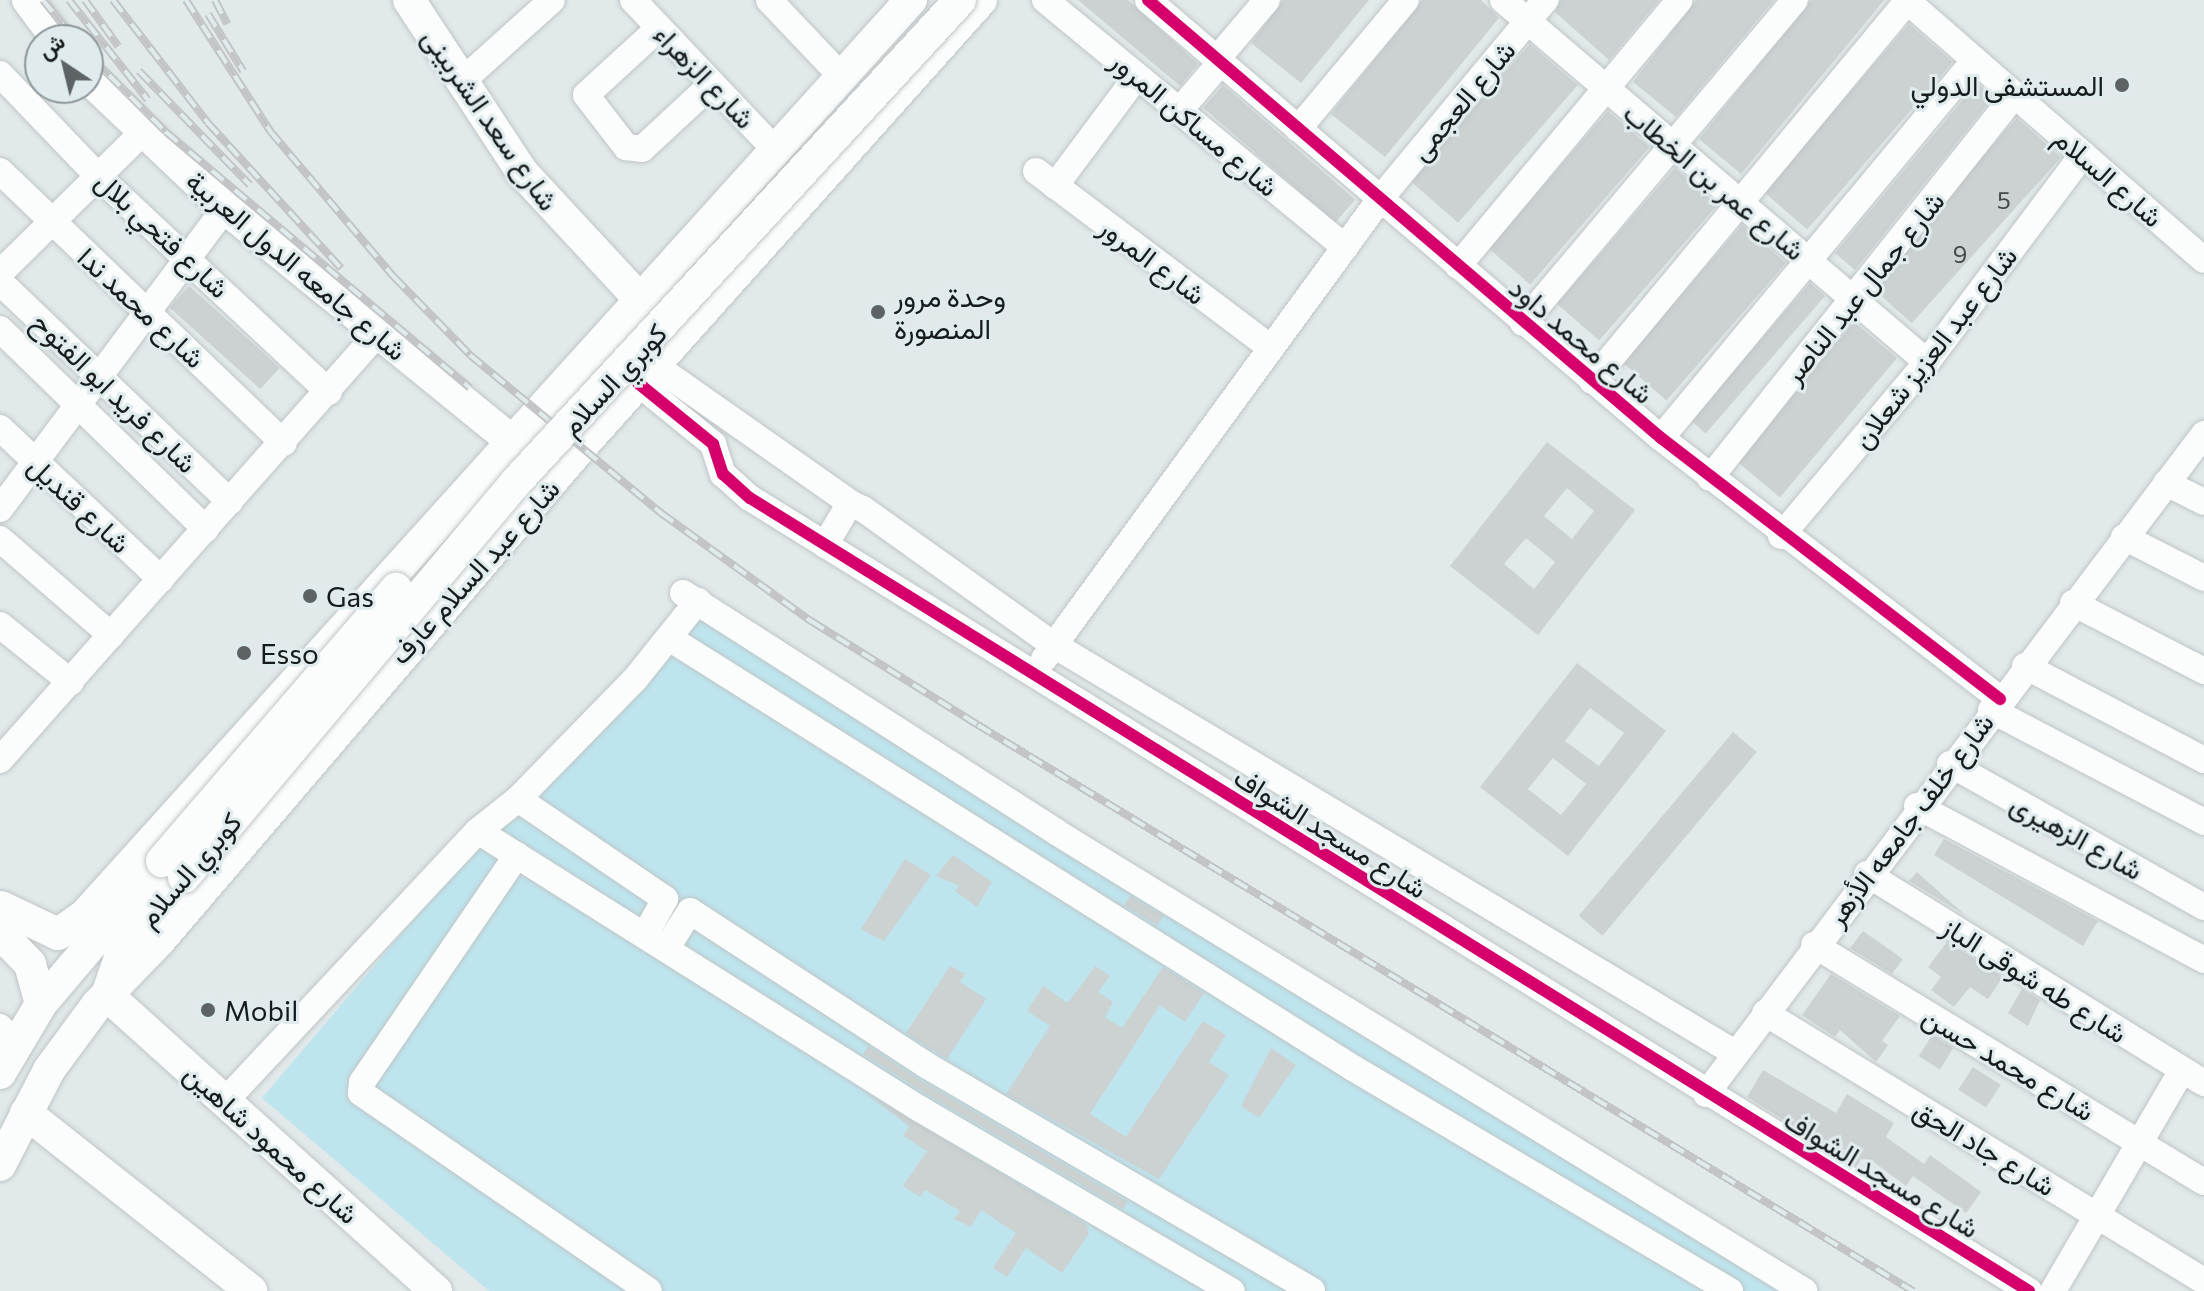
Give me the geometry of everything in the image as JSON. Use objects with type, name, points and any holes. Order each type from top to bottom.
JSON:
[{"type":"main road","points":[[28,0],[46,24]]},
{"type":"main road","points":[[927,0],[958,15]]},
{"type":"main road","name":"كوبري السلام","points":[[107,995],[125,943],[173,869],[481,491],[927,0]]},
{"type":"main road","name":"شارع عبد السلام عارف","points":[[0,1165],[49,1070],[107,995],[389,666],[958,15],[981,0]]},
{"type":"main road","name":"شارع سعد الشربينى","points":[[420,5],[461,82],[522,172],[641,304],[678,337]]},
{"type":"main road","name":"شارع عبد السلام عارف","points":[[0,915],[50,933],[75,925],[338,631],[514,443],[777,152],[843,78],[896,6]]},
{"type":"main road","name":"كوبري السلام","points":[[66,973],[173,869],[517,481],[958,15]]},
{"type":"main road","name":"شارع جامعه الدول العربية","points":[[104,95],[141,134],[225,208],[514,443]]},
{"type":"main road","points":[[479,480],[522,515]]},
{"type":"main road","points":[[338,631],[389,666]]},
{"type":"main road","points":[[0,915],[66,973],[41,1004],[8,1035],[0,1073]]},
{"type":"main road","points":[[0,915],[30,964],[41,1004]]},
{"type":"main road","name":"شارع محمود شاهين","points":[[107,995],[436,1291]]},
{"type":"main road","points":[[26,1113],[251,1291]]},
{"type":"street","points":[[461,82],[552,0]]},
{"type":"street","name":"شارع الزهراء","points":[[633,0],[777,152]]},
{"type":"street","points":[[769,0],[843,78]]},
{"type":"street","name":"شارع مساكن المرور","points":[[1045,0],[1345,247]]},
{"type":"street","name":"شارع محمد داود","points":[[1148,0],[1592,381],[1781,536],[1995,704],[2204,822]]},
{"type":"street","points":[[1180,110],[1267,0]]},
{"type":"street","points":[[1298,129],[1406,0]]},
{"type":"street","name":"شارع عمر بن الخطاب","points":[[1503,0],[1927,362]]},
{"type":"street","name":"شارع العجمى","points":[[1033,675],[1380,199],[1545,0]]},
{"type":"street","points":[[1458,266],[1680,0]]},
{"type":"street","points":[[1523,323],[1795,0]]},
{"type":"street","points":[[1592,381],[1906,0]]},
{"type":"street","name":"شارع السلام","points":[[1906,0],[2204,260]]},
{"type":"street","points":[[659,28],[589,91],[589,104],[626,147],[642,149],[712,84]]},
{"type":"street","points":[[1661,438],[1975,60]]},
{"type":"street","name":"شارع فتحي بلال","points":[[0,74],[96,174],[189,256],[329,392]]},
{"type":"street","name":"شارع المرور","points":[[1137,76],[1046,178],[1271,348]]},
{"type":"street","name":"شارع جمال عبد الناصر","points":[[1710,478],[2015,95]]},
{"type":"street","points":[[0,273],[96,174],[141,134]]},
{"type":"street","name":"شارع عبد العزيز شعلان","points":[[1781,536],[1927,362],[2083,154]]},
{"type":"street","name":"شارع محمد ندا","points":[[0,171],[284,443]]},
{"type":"street","points":[[0,509],[225,208]]},
{"type":"street","name":"شارع فريد ابو الفتوح","points":[[0,282],[230,502]]},
{"type":"street","points":[[0,329],[206,529]]},
{"type":"street","points":[[0,760],[284,443],[378,333]]},
{"type":"street","points":[[646,374],[850,503],[1054,645],[1735,1053]]},
{"type":"street","name":"شارع مسجد الشواف","points":[[646,374],[713,444],[723,474],[736,487],[1706,1094],[2029,1291]]},
{"type":"street","name":"شارع قنديل","points":[[0,428],[161,579]]},
{"type":"street","name":"شارع خلف جامعه الأزهر","points":[[1706,1094],[1917,806],[2204,434]]},
{"type":"street","points":[[2166,483],[2204,502]]},
{"type":"street","points":[[825,545],[850,503]]},
{"type":"street","points":[[2124,537],[2204,578]]},
{"type":"street","points":[[0,539],[111,635]]},
{"type":"street","points":[[225,1101],[478,831],[518,799],[669,638],[691,597],[1056,832],[1792,1288]]},
{"type":"street","points":[[2073,603],[2204,671]]},
{"type":"street","points":[[0,625],[71,682]]},
{"type":"street","points":[[669,638],[1353,1068],[1730,1291]]},
{"type":"street","points":[[2025,666],[2204,760]]},
{"type":"street","name":"شارع الزهيرى","points":[[1950,764],[2204,907]]},
{"type":"street","points":[[518,799],[665,899],[657,940]]},
{"type":"street","points":[[1917,806],[2204,960]]},
{"type":"street","points":[[478,831],[657,940],[920,1109],[1219,1288],[1233,1246]]},
{"type":"street","points":[[517,855],[361,1093],[649,1291]]},
{"type":"street","name":"شارع طه شوقى الباز","points":[[1867,874],[2193,1077]]},
{"type":"street","points":[[657,940],[690,911],[938,1072],[1312,1291]]},
{"type":"street","name":"شارع محمد حسن","points":[[1814,945],[2204,1182]]},
{"type":"street","name":"شارع جاد الحق","points":[[1765,1013],[2204,1281]]},
{"type":"street","points":[[2053,1291],[2140,1142],[2193,1077]]},
{"type":"shaded area","points":[[681,605],[1819,1291],[489,1291],[262,1098]]},
{"type":"building","points":[[1078,0],[1128,0],[1198,64],[1180,86]]},
{"type":"building","points":[[1283,0],[1369,0],[1301,83],[1251,43]]},
{"type":"building","points":[[1422,0],[1481,0],[1499,18],[1385,157],[1331,114]]},
{"type":"building","points":[[1561,0],[1659,0],[1609,60],[1555,12]]},
{"type":"building","points":[[1696,0],[1774,0],[1676,117],[1633,82]]},
{"type":"building","points":[[1811,0],[1884,0],[1741,174],[1699,139]]},
{"type":"building","points":[[1909,24],[1953,62],[1807,230],[1763,192]]},
{"type":"building","points":[[1530,44],[1578,85],[1458,223],[1411,181]]},
{"type":"building","points":[[1977,83],[1993,97],[1855,270],[1835,253]]},
{"type":"building","points":[[1223,85],[1355,200],[1335,222],[1203,108]]},
{"type":"building","points":[[1608,111],[1650,147],[1530,284],[1489,248]]},
{"type":"building","points":[[2017,118],[2061,157],[1912,323],[1868,284]]},
{"type":"building","points":[[1675,168],[1717,205],[1599,341],[1557,304]]},
{"type":"building","points":[[1742,225],[1786,263],[1666,400],[1623,362]]},
{"type":"building","points":[[1810,283],[1825,296],[1706,433],[1691,420]]},
{"type":"building","points":[[189,286],[280,368],[260,389],[170,308]]},
{"type":"building","points":[[1854,322],[1897,358],[1780,497],[1737,461]]},
{"type":"building","points":[[1547,442],[1635,510],[1538,635],[1450,566]],"holes":[[[1567,488],[1594,511],[1572,539],[1544,516]],[[1526,538],[1555,562],[1534,589],[1504,564]]]},
{"type":"building","points":[[1577,663],[1666,731],[1568,856],[1480,787]],"holes":[[[1590,708],[1624,733],[1599,766],[1565,741]],[[1553,758],[1586,784],[1561,815],[1528,789]]]},
{"type":"building","points":[[1733,732],[1757,752],[1602,936],[1579,916]]},
{"type":"building","points":[[1944,839],[2098,921],[2083,946],[1934,855]]},
{"type":"building","points":[[953,855],[992,882],[977,907],[955,891],[959,886],[936,876]]},
{"type":"building","points":[[905,859],[931,875],[884,941],[861,929]]},
{"type":"building","points":[[1917,872],[1927,881],[1965,915],[1909,881]]},
{"type":"building","points":[[1130,896],[1163,916],[1158,926],[1124,905]]},
{"type":"building","points":[[1863,931],[1903,959],[1892,974],[1850,948]]},
{"type":"building","points":[[1947,942],[2003,977],[1988,999],[1970,987],[1954,1007],[1931,990],[1941,977],[1928,967]]},
{"type":"building","points":[[950,966],[965,974],[960,982],[986,999],[947,1059],[906,1033]]},
{"type":"building","points":[[1095,966],[1110,976],[1098,992],[1113,1002],[1105,1017],[1122,1028],[1163,967],[1204,993],[1185,1022],[1160,1005],[1090,1114],[1126,1137],[1203,1021],[1226,1035],[1209,1062],[1229,1075],[1159,1179],[1006,1094],[1050,1026],[1027,1011],[1043,986],[1068,1003]]},
{"type":"building","points":[[1831,974],[1900,1016],[1882,1041],[1888,1045],[1876,1062],[1840,1030],[1835,1037],[1802,1015]]},
{"type":"building","points":[[2022,989],[2040,1000],[2028,1026],[2008,1013]]},
{"type":"building","points":[[1932,1035],[1953,1048],[1940,1069],[1919,1056]]},
{"type":"building","points":[[868,1046],[918,1079],[1128,1202],[1123,1209],[928,1095],[863,1054]]},
{"type":"building","points":[[1271,1048],[1296,1065],[1259,1118],[1241,1106]]},
{"type":"building","points":[[1973,1067],[2001,1085],[1986,1108],[1958,1090]]},
{"type":"building","points":[[1763,1070],[1836,1113],[1847,1094],[1894,1123],[1886,1137],[1924,1164],[1930,1155],[1981,1192],[1966,1213],[1913,1176],[1906,1186],[1871,1160],[1861,1159],[1857,1166],[1747,1097]]},
{"type":"building","points":[[864,1092],[1086,1224],[1089,1233],[1062,1273],[1026,1248],[1007,1277],[993,1268],[1016,1233],[981,1210],[971,1227],[954,1219],[960,1211],[925,1190],[920,1197],[903,1186],[927,1151],[903,1136],[909,1126]]},
{"type":"railway","points":[[43,0],[62,24]]},
{"type":"railway","points":[[69,0],[148,100]]},
{"type":"railway","points":[[85,0],[118,46]]},
{"type":"railway","points":[[113,0],[208,123],[341,268]]},
{"type":"railway","points":[[186,0],[270,131],[394,277],[470,355],[661,513],[811,621],[978,725],[1913,1291]]},
{"type":"railway","points":[[215,0],[227,24]]},
{"type":"railway","points":[[208,14],[243,71]]},
{"type":"railway","points":[[104,70],[166,132],[470,388]]},
{"type":"railway","points":[[139,71],[250,185]]},
{"type":"cycle path","points":[[1148,0],[1661,438],[2000,699]]},
{"type":"cycle path","points":[[638,383],[713,444],[723,474],[750,498],[2029,1291]]},
{"type":"place","name":"المستشفى الدولي","points":[[2122,85]]},
{"type":"place","name":"وحدة مرور المنصورة","points":[[878,312]]},
{"type":"place","name":"Gas","points":[[310,596]]},
{"type":"place","name":"Esso","points":[[244,653]]},
{"type":"place","name":"Mobil","points":[[208,1010]]}]
